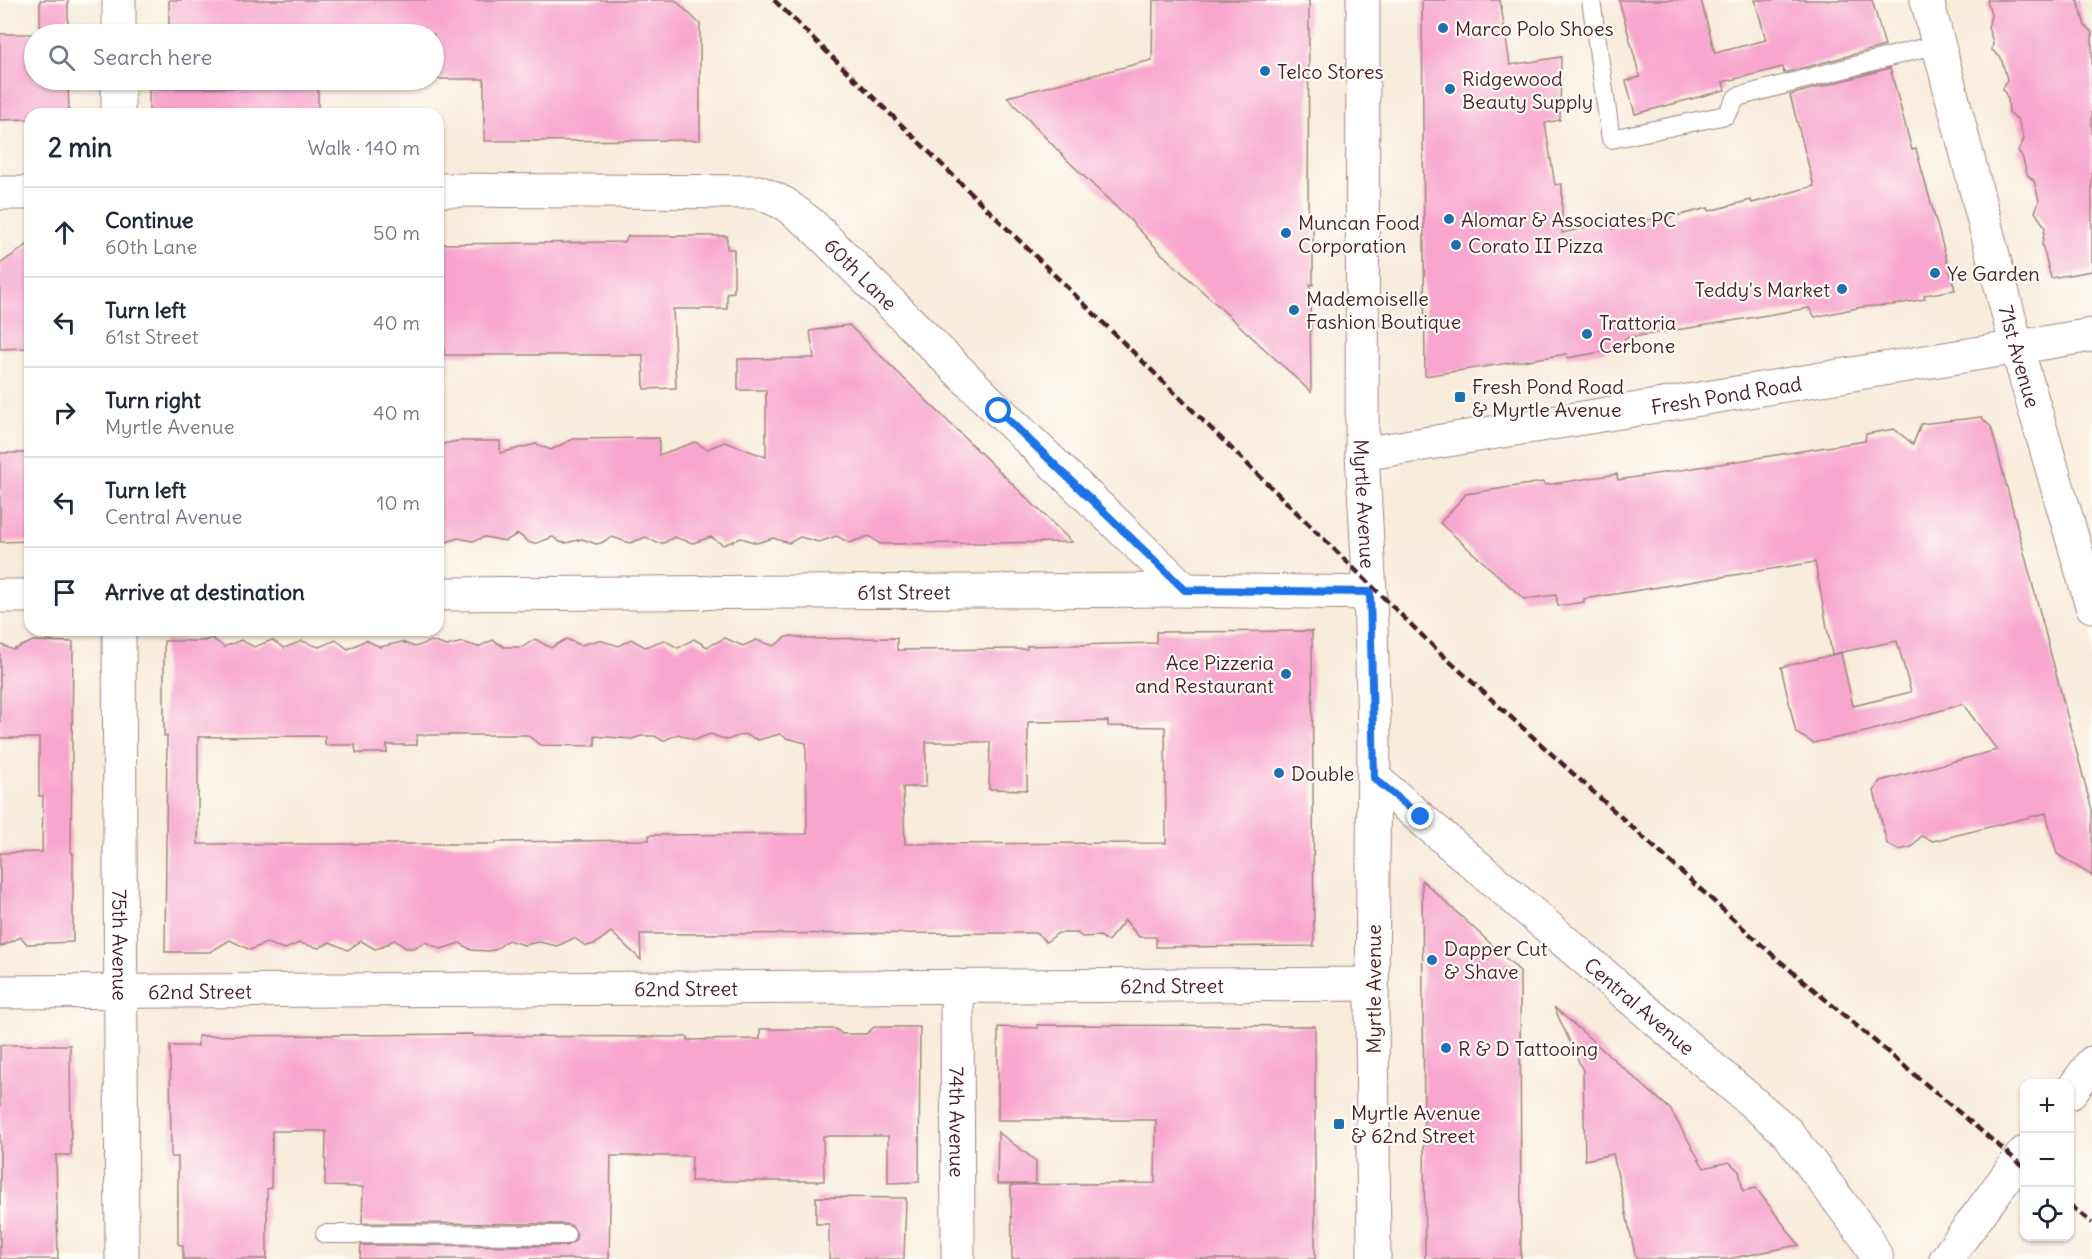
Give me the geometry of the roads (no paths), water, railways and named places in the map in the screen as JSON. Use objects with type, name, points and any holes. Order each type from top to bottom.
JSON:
[{"type":"street","points":[[119,0],[119,24]]},
{"type":"street","name":"Myrtle Avenue","points":[[1363,0],[1362,454],[1370,592],[1374,778],[1372,984],[1374,1259]]},
{"type":"street","name":"71st Avenue","points":[[1927,0],[2018,348],[2092,606]]},
{"type":"street","points":[[118,90],[118,108]]},
{"type":"street","name":"60th Lane","points":[[444,190],[759,192],[785,204],[811,224],[999,411],[1185,590]]},
{"type":"street","points":[[0,193],[24,193]]},
{"type":"street","name":"Fresh Pond Road","points":[[1362,454],[2092,335]]},
{"type":"street","name":"61st Street","points":[[444,594],[1185,590],[1370,592]]},
{"type":"street","points":[[0,596],[24,596]]},
{"type":"street","name":"75th Avenue","points":[[119,636],[122,1259]]},
{"type":"street","name":"Central Avenue","points":[[1374,778],[1787,1132],[1866,1237],[1877,1259]]},
{"type":"street","name":"62nd Street","points":[[0,992],[1372,984]]},
{"type":"street","name":"74th Avenue","points":[[957,987],[958,1259]]},
{"type":"street","points":[[2074,1088],[2092,1063]]},
{"type":"street","points":[[1946,1259],[2020,1160]]},
{"type":"lane","points":[[1591,0],[1611,139],[1726,116],[1737,97],[1938,44]]},
{"type":"lane","points":[[326,1234],[566,1235]]},
{"type":"railway","points":[[774,0],[1436,649],[1775,957],[2020,1164]]},
{"type":"railway","points":[[2074,1208],[2092,1223]]},
{"type":"place","name":"Marco Polo Shoes","points":[[1443,28]]},
{"type":"place","name":"Telco Stores","points":[[1265,71]]},
{"type":"place","name":"Ridgewood Beauty Supply","points":[[1450,89]]},
{"type":"place","name":"Alomar & Associates PC","points":[[1449,219]]},
{"type":"place","name":"Muncan Food Corporation","points":[[1286,233]]},
{"type":"place","name":"Corato II Pizza","points":[[1456,245]]},
{"type":"place","name":"Ye Garden","points":[[1935,273]]},
{"type":"place","name":"Teddy's Market","points":[[1842,289]]},
{"type":"place","name":"Mademoiselle Fashion Boutique","points":[[1294,310]]},
{"type":"place","name":"Trattoria Cerbone","points":[[1587,334]]},
{"type":"place","name":"Fresh Pond Road & Myrtle Avenue","points":[[1460,397]]},
{"type":"place","name":"Ace Pizzeria and Restaurant","points":[[1286,674]]},
{"type":"place","name":"Double","points":[[1279,773]]},
{"type":"place","name":"Dapper Cut & Shave","points":[[1432,960]]},
{"type":"place","name":"R & D Tattooing","points":[[1446,1048]]},
{"type":"place","name":"Myrtle Avenue & 62nd Street","points":[[1339,1124]]}]
